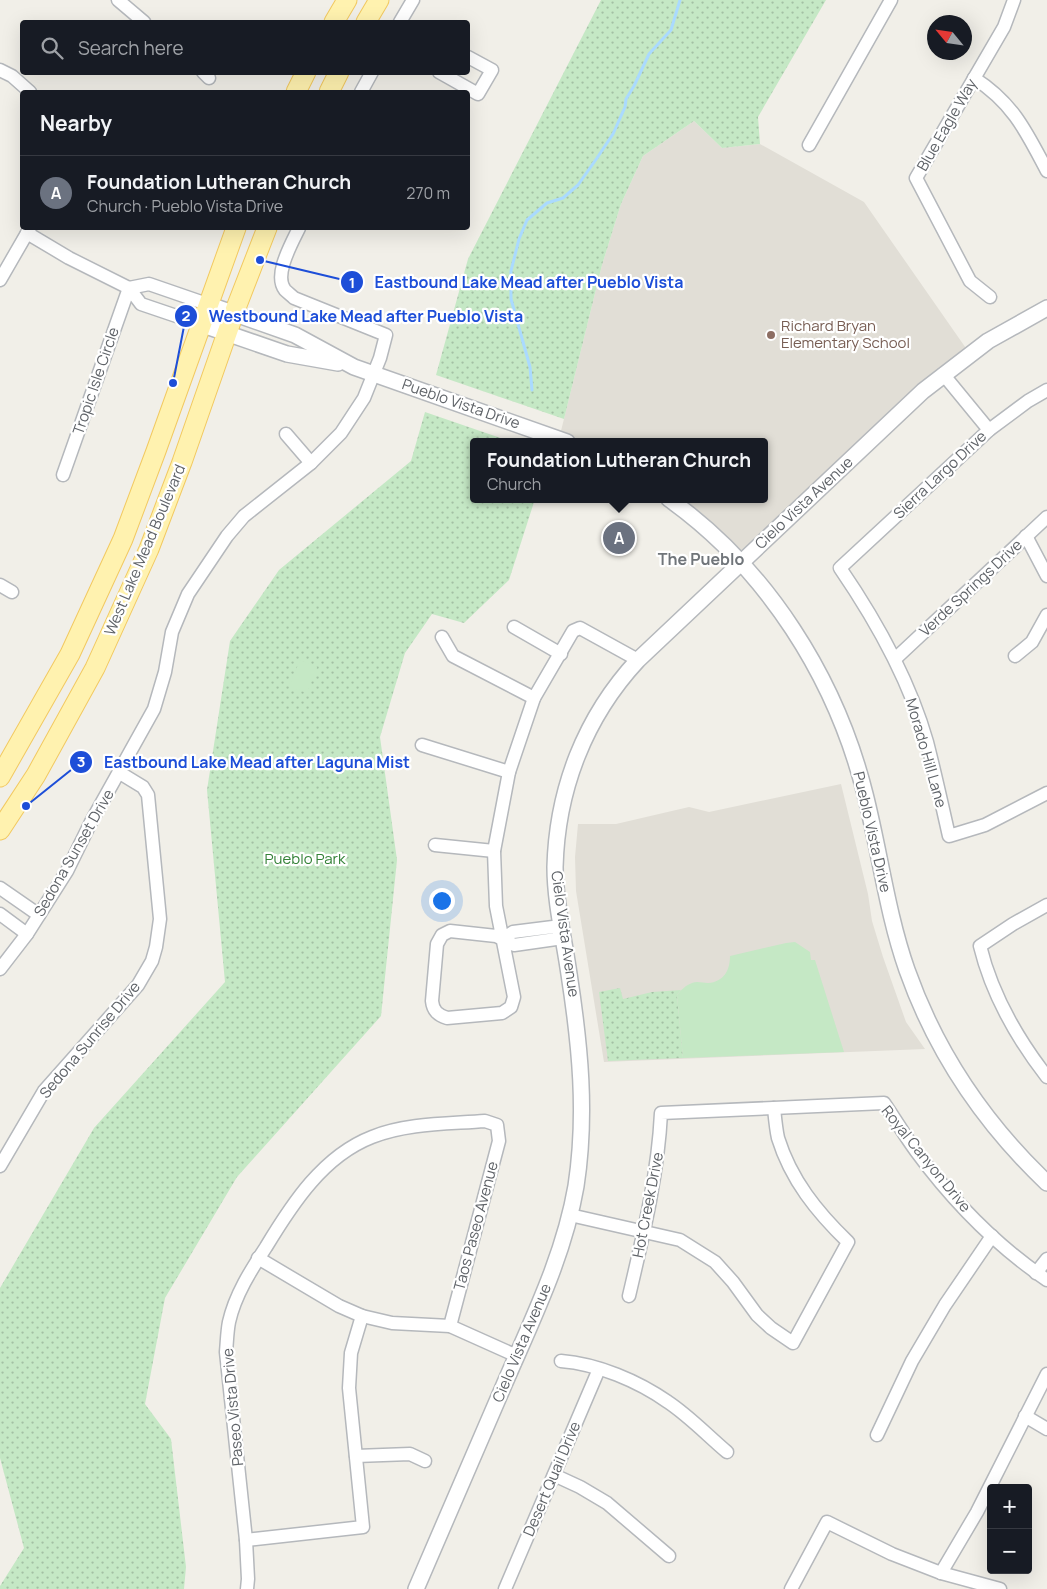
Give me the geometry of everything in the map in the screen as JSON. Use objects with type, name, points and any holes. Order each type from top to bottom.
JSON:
[{"type":"main road","points":[[335,20],[347,0]]},
{"type":"main road","points":[[367,20],[379,0]]},
{"type":"main road","points":[[297,90],[304,75]]},
{"type":"main road","points":[[330,90],[338,75]]},
{"type":"main road","name":"West Lake Mead Boulevard","points":[[0,777],[70,654],[123,539],[235,230]]},
{"type":"main road","name":"West Lake Mead Boulevard","points":[[0,830],[36,775],[95,668],[149,549],[182,462],[234,313],[266,230]]},
{"type":"street","points":[[118,0],[142,20]]},
{"type":"street","points":[[401,20],[413,0]]},
{"type":"street","points":[[809,145],[892,0]]},
{"type":"street","name":"Blue Eagle Way","points":[[990,297],[970,281],[916,178],[1004,27],[1014,0]]},
{"type":"street","points":[[444,75],[478,94],[492,70],[470,58]]},
{"type":"street","points":[[0,70],[12,76],[28,90]]},
{"type":"street","points":[[363,90],[370,75]]},
{"type":"street","points":[[974,78],[987,86],[1009,107],[1023,126],[1047,171]]},
{"type":"street","points":[[0,280],[28,230]]},
{"type":"street","name":"Pueblo Vista Drive","points":[[28,230],[70,258],[129,288],[141,304],[287,354],[354,367]]},
{"type":"street","name":"Sedona Sunset Drive","points":[[0,969],[27,934],[67,871],[91,822],[154,709],[165,672],[172,632],[188,594],[227,536],[244,516],[311,463],[335,440],[364,398],[386,335],[294,298],[285,290],[281,280],[282,266],[297,230]]},
{"type":"street","name":"Pueblo Vista Drive","points":[[129,288],[149,284],[234,313],[295,335],[354,367],[556,438]]},
{"type":"street","name":"Tropic Isle Circle","points":[[64,475],[129,288]]},
{"type":"street","name":"Cielo Vista Avenue","points":[[416,1589],[556,1262],[570,1215],[579,1158],[582,1088],[576,1014],[556,886],[555,867],[559,824],[565,792],[573,765],[592,723],[613,689],[638,660],[922,391],[988,342],[1047,308]]},
{"type":"street","points":[[943,374],[989,430]]},
{"type":"street","name":"Sierra Largo Drive","points":[[840,568],[989,430],[1028,401],[1047,390]]},
{"type":"street","points":[[286,434],[311,463]]},
{"type":"street","name":"Pueblo Vista Drive","points":[[674,503],[694,519],[740,563],[768,596],[798,638],[818,672],[838,713],[853,752],[866,795],[900,948],[915,992],[956,1074],[974,1101],[1002,1136],[1047,1183]]},
{"type":"street","name":"Verde Springs Drive","points":[[895,659],[1047,517]]},
{"type":"street","points":[[1026,536],[1047,576]]},
{"type":"street","name":"Morado Hill Lane","points":[[840,568],[863,601],[895,659],[908,689],[926,741],[949,836],[985,826],[1047,793]]},
{"type":"street","points":[[0,585],[12,592]]},
{"type":"street","points":[[1015,656],[1032,642],[1047,615]]},
{"type":"street","points":[[514,627],[561,654]]},
{"type":"street","points":[[563,931],[553,927],[514,945],[502,939],[496,936],[450,931],[442,935],[438,944],[432,1001],[436,1013],[447,1018],[502,1013],[511,1007],[514,997],[502,939],[496,906],[494,851],[509,772],[534,698],[574,630],[580,628],[638,660]]},
{"type":"street","points":[[442,637],[453,656],[534,698]]},
{"type":"street","points":[[422,745],[509,772]]},
{"type":"street","name":"Sedona Sunrise Drive","points":[[0,1166],[54,1077],[138,985],[152,961],[160,919],[148,795],[143,787],[120,772]]},
{"type":"street","points":[[435,845],[494,851]]},
{"type":"street","points":[[0,888],[39,915]]},
{"type":"street","points":[[1047,905],[1013,924],[980,946],[999,1003],[1030,1054],[1047,1077]]},
{"type":"street","points":[[0,914],[27,934]]},
{"type":"street","name":"Royal Canyon Drive","points":[[661,1113],[884,1103],[916,1152],[956,1199],[992,1236],[1042,1277]]},
{"type":"street","points":[[570,1215],[680,1240],[715,1262],[733,1282],[757,1315],[771,1328],[793,1343],[848,1242],[822,1216],[800,1186],[788,1164],[778,1137],[774,1108]]},
{"type":"street","name":"Hot Creek Drive","points":[[629,1296],[644,1231],[659,1143],[661,1113]]},
{"type":"street","name":"Paseo Vista Drive","points":[[247,1589],[246,1540],[226,1352],[230,1321],[241,1289],[292,1204],[326,1167],[347,1150],[371,1137],[397,1129],[485,1121],[498,1126]]},
{"type":"street","name":"Taos Paseo Avenue","points":[[450,1326],[498,1141],[498,1126]]},
{"type":"street","points":[[877,1435],[912,1361],[945,1305],[992,1236]]},
{"type":"street","points":[[258,1258],[339,1306],[362,1316],[392,1323],[450,1326],[517,1356]]},
{"type":"street","points":[[1042,1277],[1047,1259]]},
{"type":"street","points":[[246,1540],[363,1527],[349,1388],[351,1353],[362,1316]]},
{"type":"street","points":[[561,1361],[578,1362],[642,1386],[669,1402],[727,1452]]},
{"type":"street","name":"Desert Quail Drive","points":[[505,1589],[599,1369]]},
{"type":"street","points":[[941,1573],[977,1512],[1047,1374]]},
{"type":"street","points":[[1025,1416],[1047,1429]]},
{"type":"street","points":[[356,1456],[410,1454],[425,1461]]},
{"type":"street","points":[[554,1476],[580,1487],[607,1503],[669,1556]]},
{"type":"street","points":[[791,1589],[827,1522],[892,1554],[941,1573],[1000,1589]]},
{"type":"shaded area","name":"Richard Bryan Elementary School","points":[[694,121],[722,148],[760,144],[864,202],[970,354],[740,563],[673,503],[768,503],[768,438],[559,438],[602,265],[621,204],[643,156]]},
{"type":"shaded area","points":[[841,784],[868,894],[872,921],[883,957],[906,1022],[925,1049],[604,1062],[576,891],[575,857],[578,824],[616,824],[689,807],[709,812]]},
{"type":"green space","points":[[601,0],[826,0],[758,117],[760,144],[722,148],[694,121],[643,156],[621,204],[602,265],[564,419],[436,375],[468,259]]},
{"type":"green space","name":"Pueblo Park","points":[[425,412],[500,438],[470,438],[470,503],[534,503],[509,580],[464,623],[432,614],[405,653],[380,737],[397,860],[381,1016],[237,1177],[165,1298],[145,1404],[171,1439],[186,1567],[184,1589],[0,1589],[0,1586],[24,1548],[0,1458],[0,1288],[94,1128],[225,982],[207,790],[230,641],[279,570],[411,461]]},
{"type":"green space","points":[[300,660],[317,667],[307,693],[289,686]]},
{"type":"green space","points":[[795,942],[810,952],[811,960],[815,960],[844,1052],[683,1058],[677,995],[680,991],[692,983],[714,982],[722,978],[729,966],[730,956]]},
{"type":"green space","points":[[620,988],[623,999],[652,992],[681,990],[677,995],[683,1058],[608,1061],[599,992]]},
{"type":"waterway","points":[[532,390],[530,367],[511,299],[511,271],[519,239],[527,220],[547,203],[563,198],[578,185],[597,158],[613,134],[625,107],[626,99],[649,54],[671,30],[680,0]]},
{"type":"place","name":"Eastbound Lake Mead after Pueblo Vista","points":[[260,260]]},
{"type":"place","name":"Richard Bryan Elementary School","points":[[771,335]]},
{"type":"place","name":"Westbound Lake Mead after Pueblo Vista","points":[[173,383]]},
{"type":"place","name":"Foundation Lutheran Church","points":[[619,538]]},
{"type":"place","name":"Eastbound Lake Mead after Laguna Mist","points":[[26,806]]},
{"type":"district","name":"The Pueblo","points":[[701,559]]}]
